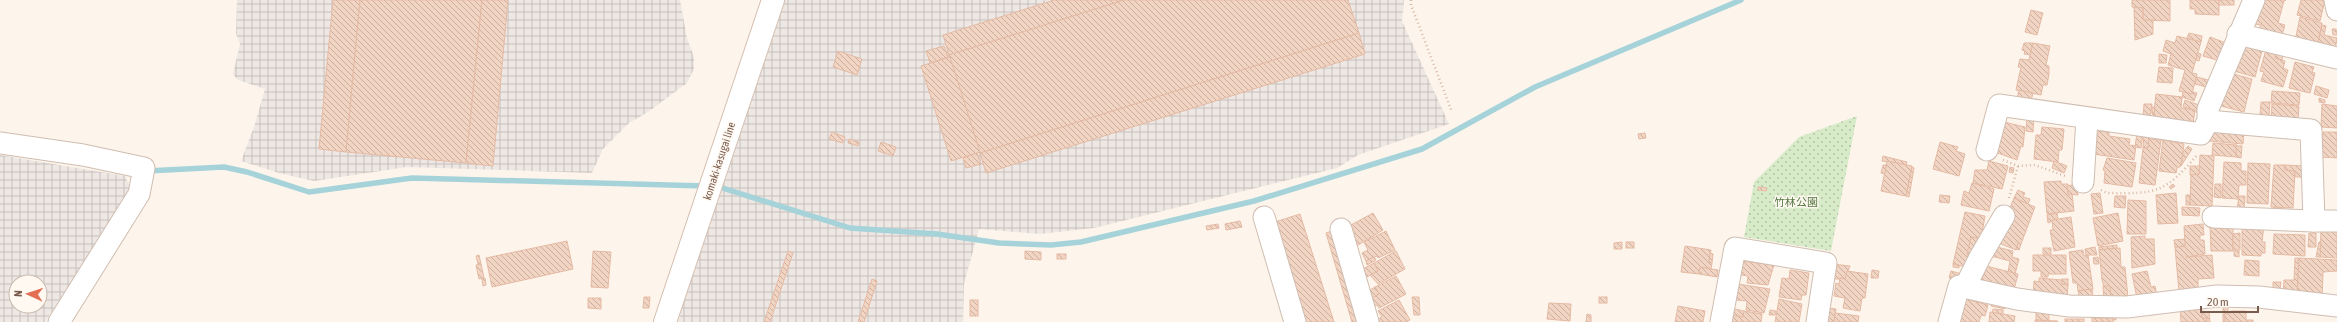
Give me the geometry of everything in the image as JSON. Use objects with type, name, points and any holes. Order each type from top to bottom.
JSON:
[{"type":"main road","name":"komaki-kasugai line","points":[[665,322],[773,0]]},
{"type":"street","points":[[2204,127],[2208,109],[2238,34],[2254,0]]},
{"type":"street","points":[[2335,0],[2337,10]]},
{"type":"street","points":[[2238,34],[2337,58]]},
{"type":"street","points":[[1987,150],[2000,105],[2087,119],[2204,127],[2311,130],[2314,221]]},
{"type":"street","points":[[2083,182],[2087,119]]},
{"type":"street","points":[[0,143],[83,155],[144,168],[139,194],[59,322]]},
{"type":"street","points":[[1965,287],[1980,256],[2004,216]]},
{"type":"street","points":[[1264,217],[1295,322]]},
{"type":"street","points":[[2213,217],[2337,221]]},
{"type":"street","points":[[1341,229],[1368,322]]},
{"type":"street","points":[[1721,322],[1735,248],[1826,263],[1817,322]]},
{"type":"street","points":[[1949,322],[1959,286],[2017,299],[2069,306],[2127,307],[2217,296],[2258,297],[2337,306]]},
{"type":"path","points":[[1411,0],[1411,4],[1452,112]]},
{"type":"path","points":[[1987,150],[2018,166],[2035,165],[2083,182],[2107,193],[2155,191],[2178,176],[2198,154],[2204,127]]},
{"type":"path","points":[[2004,216],[2018,166]]},
{"type":"shaded area","points":[[237,0],[680,0],[687,38],[694,57],[694,69],[687,83],[648,112],[629,123],[603,149],[592,173],[407,167],[314,181],[279,173],[241,161],[254,127],[265,89],[238,80],[233,74],[240,44],[236,34]]},
{"type":"shaded area","points":[[781,0],[1404,0],[1402,21],[1449,124],[1358,155],[1337,168],[1094,228],[1040,234],[979,229],[964,284],[963,322],[678,322],[721,178]]},
{"type":"shaded area","points":[[0,155],[125,176],[132,191],[45,322],[0,322]]},
{"type":"green space","name":"竹林公園","points":[[1857,116],[1831,251],[1744,237],[1754,182],[1799,137]]},
{"type":"building","points":[[333,0],[360,0],[346,152],[319,149]]},
{"type":"building","points":[[360,0],[482,0],[466,163],[346,152]]},
{"type":"building","points":[[482,0],[508,0],[493,166],[466,163]]},
{"type":"building","points":[[1054,0],[1124,0],[949,55],[943,35]]},
{"type":"building","points":[[1124,0],[1348,0],[1359,33],[980,153],[949,55]]},
{"type":"building","points":[[2132,0],[2170,0],[2170,21],[2143,20],[2143,8],[2132,7]]},
{"type":"building","points":[[2190,0],[2219,0],[2219,15],[2195,14],[2195,9],[2190,9]]},
{"type":"building","points":[[2219,0],[2234,0],[2234,5],[2219,5]]},
{"type":"building","points":[[2261,0],[2286,0],[2284,1],[2278,23],[2285,25],[2282,35],[2259,29],[2261,25],[2255,24]]},
{"type":"building","points":[[2301,0],[2325,0],[2320,21],[2297,15]]},
{"type":"building","points":[[2134,7],[2143,8],[2143,20],[2153,20],[2153,34],[2135,40]]},
{"type":"building","points":[[2031,10],[2043,13],[2037,35],[2025,32]]},
{"type":"building","points":[[2300,17],[2322,23],[2317,47],[2295,41]]},
{"type":"building","points":[[2322,25],[2326,26],[2324,35],[2337,38],[2335,51],[2317,47]]},
{"type":"building","points":[[2332,29],[2336,29],[2337,35],[2333,35]]},
{"type":"building","points":[[1359,33],[1365,54],[986,173],[980,153]]},
{"type":"building","points":[[2189,33],[2202,36],[2201,42],[2187,38]]},
{"type":"building","points":[[2177,36],[2201,42],[2192,73],[2197,74],[2192,94],[2179,91],[2185,70],[2168,65],[2171,54],[2163,51],[2166,40],[2175,43]]},
{"type":"building","points":[[2210,37],[2226,43],[2220,61],[2203,56]]},
{"type":"building","points":[[2024,43],[2033,43],[2030,55],[2024,54],[2025,51],[2022,50]]},
{"type":"building","points":[[2033,43],[2050,46],[2046,65],[2049,66],[2047,85],[2043,85],[2041,95],[2016,90],[2021,67],[2018,67],[2020,59],[2029,60]]},
{"type":"building","points":[[2242,45],[2262,51],[2255,77],[2234,71]]},
{"type":"building","points":[[944,46],[948,57],[930,63],[926,51]]},
{"type":"building","points":[[2267,46],[2278,49],[2275,58],[2285,61],[2283,68],[2288,70],[2283,87],[2261,81],[2264,72],[2260,71]]},
{"type":"building","points":[[2277,50],[2284,52],[2282,60],[2275,58]]},
{"type":"building","points":[[838,51],[862,59],[857,75],[833,67]]},
{"type":"building","points":[[2197,53],[2201,54],[2199,61],[2196,60]]},
{"type":"building","points":[[2159,54],[2167,55],[2166,63],[2159,63]]},
{"type":"building","points":[[950,57],[980,152],[951,161],[921,66]]},
{"type":"building","points":[[2295,62],[2314,67],[2312,72],[2315,73],[2310,93],[2289,88]]},
{"type":"building","points":[[2159,67],[2173,68],[2172,83],[2157,82]]},
{"type":"building","points":[[2230,73],[2252,79],[2244,112],[2221,106]]},
{"type":"building","points":[[2197,77],[2212,81],[2210,88],[2195,84]]},
{"type":"building","points":[[2316,86],[2329,90],[2327,98],[2314,94]]},
{"type":"building","points":[[2019,90],[2033,93],[2031,101],[2017,98]]},
{"type":"building","points":[[2272,91],[2300,93],[2299,105],[2271,103]]},
{"type":"building","points":[[2183,92],[2192,94],[2193,92],[2197,93],[2194,101],[2182,97]]},
{"type":"building","points":[[2156,94],[2182,97],[2181,108],[2195,110],[2193,124],[2153,120]]},
{"type":"building","points":[[2319,98],[2325,100],[2325,103],[2319,102]]},
{"type":"building","points":[[2185,100],[2199,105],[2197,113],[2195,110],[2183,107]]},
{"type":"building","points":[[2261,102],[2270,102],[2269,117],[2260,116]]},
{"type":"building","points":[[2144,104],[2152,104],[2150,118],[2143,118]]},
{"type":"building","points":[[2272,104],[2299,106],[2298,120],[2271,118]]},
{"type":"building","points":[[2322,104],[2337,106],[2337,128],[2321,127]]},
{"type":"building","points":[[2152,107],[2155,107],[2154,115],[2152,114]]},
{"type":"building","points":[[2027,118],[2034,118],[2033,132],[2026,131]]},
{"type":"building","points":[[2004,122],[2025,127],[2023,147],[2021,146],[2017,160],[1995,152]]},
{"type":"building","points":[[2042,127],[2064,129],[2062,150],[2059,150],[2058,162],[2034,159],[2036,135],[2041,135]]},
{"type":"building","points":[[2215,129],[2244,131],[2243,144],[2209,141],[2210,132],[2215,132]]},
{"type":"building","points":[[2099,131],[2109,132],[2109,136],[2130,139],[2129,145],[2136,146],[2134,160],[2093,154],[2096,134],[2098,134]]},
{"type":"building","points":[[832,132],[845,137],[843,143],[829,139]]},
{"type":"building","points":[[2323,132],[2337,132],[2337,158],[2321,157]]},
{"type":"building","points":[[1645,133],[1646,138],[1639,139],[1638,134]]},
{"type":"building","points":[[2137,133],[2143,134],[2141,148],[2135,147]]},
{"type":"building","points":[[2144,135],[2151,135],[2148,148],[2143,148]]},
{"type":"building","points":[[849,139],[859,142],[858,146],[848,143]]},
{"type":"building","points":[[2149,139],[2161,140],[2155,185],[2139,183],[2143,148],[2148,148]]},
{"type":"building","points":[[2163,140],[2184,144],[2181,166],[2177,168],[2176,173],[2159,171]]},
{"type":"building","points":[[881,142],[896,147],[893,156],[878,151]]},
{"type":"building","points":[[1940,142],[1958,147],[1956,151],[1965,154],[1959,176],[1933,169]]},
{"type":"building","points":[[2213,143],[2237,145],[2236,157],[2212,155]]},
{"type":"building","points":[[2188,146],[2192,149],[2181,166],[2183,152]]},
{"type":"building","points":[[2236,146],[2242,146],[2241,158],[2236,157]]},
{"type":"building","points":[[977,153],[981,164],[966,168],[963,158]]},
{"type":"building","points":[[2200,155],[2214,156],[2212,206],[2190,205],[2191,174],[2199,174]]},
{"type":"building","points":[[1883,156],[1907,162],[1906,165],[1882,161]]},
{"type":"building","points":[[2107,158],[2136,163],[2132,187],[2104,183],[2105,171],[2103,170]]},
{"type":"building","points":[[1887,161],[1912,166],[1906,196],[1881,191]]},
{"type":"building","points":[[1989,161],[2008,166],[2002,189],[1973,183],[1975,170],[1987,170]]},
{"type":"building","points":[[2054,161],[2067,166],[2064,173],[2052,168]]},
{"type":"building","points":[[2224,162],[2241,163],[2241,171],[2246,171],[2246,185],[2239,185],[2238,199],[2222,198]]},
{"type":"building","points":[[2248,163],[2270,164],[2268,204],[2247,203]]},
{"type":"building","points":[[1883,165],[1886,165],[1885,174],[1881,173]]},
{"type":"building","points":[[2274,165],[2285,165],[2285,170],[2295,171],[2293,208],[2271,207]]},
{"type":"building","points":[[2285,165],[2305,166],[2305,177],[2295,177],[2295,171],[2285,170]]},
{"type":"building","points":[[2190,166],[2200,166],[2199,174],[2190,175]]},
{"type":"building","points":[[1912,167],[1914,168],[1909,197],[1906,196]]},
{"type":"building","points":[[2010,167],[2014,168],[2013,173],[2009,172]]},
{"type":"building","points":[[2061,181],[2061,184],[2068,184],[2068,194],[2072,193],[2074,211],[2047,214],[2044,182]]},
{"type":"building","points":[[1972,183],[1994,189],[1989,211],[1961,205],[1964,191],[1969,193]]},
{"type":"building","points":[[2077,184],[2078,195],[2068,194],[2067,186]]},
{"type":"building","points":[[2173,184],[2175,186],[2171,189],[2169,187]]},
{"type":"building","points":[[2215,184],[2221,184],[2221,198],[2214,197]]},
{"type":"building","points":[[1758,187],[1767,188],[1766,191],[1758,190]]},
{"type":"building","points":[[2018,190],[2025,193],[2023,197],[2030,199],[2028,204],[2014,198]]},
{"type":"building","points":[[2100,193],[2103,213],[2094,214],[2091,194]]},
{"type":"building","points":[[2176,193],[2178,223],[2158,224],[2156,195]]},
{"type":"building","points":[[1940,195],[1950,196],[1949,203],[1939,202]]},
{"type":"building","points":[[2186,195],[2190,195],[2190,205],[2186,205]]},
{"type":"building","points":[[2115,196],[2126,196],[2125,208],[2114,207]]},
{"type":"building","points":[[2239,196],[2245,196],[2244,210],[2237,210]]},
{"type":"building","points":[[2014,198],[2035,207],[2021,244],[2018,243],[2016,250],[1996,242]]},
{"type":"building","points":[[2128,200],[2146,201],[2146,234],[2127,234]]},
{"type":"building","points":[[2182,207],[2200,208],[2199,216],[2182,215]]},
{"type":"building","points":[[2274,207],[2284,208],[2284,212],[2274,211]]},
{"type":"building","points":[[1965,212],[1985,216],[1981,239],[1971,237],[1966,267],[1953,264]]},
{"type":"building","points":[[1373,213],[1383,230],[1358,245],[1356,242],[1352,244],[1348,237],[1355,233],[1351,225]]},
{"type":"building","points":[[2057,213],[2058,219],[2048,223],[2047,215]]},
{"type":"building","points":[[2118,213],[2123,241],[2098,246],[2093,218]]},
{"type":"building","points":[[1300,214],[1334,322],[1305,322],[1275,222]]},
{"type":"building","points":[[2071,217],[2075,247],[2054,251],[2050,230],[2053,230],[2052,220]]},
{"type":"building","points":[[1240,221],[1242,227],[1226,230],[1225,224]]},
{"type":"building","points":[[1218,224],[1219,228],[1207,230],[1206,226]]},
{"type":"building","points":[[2203,224],[2204,235],[2200,235],[2200,240],[2204,240],[2205,254],[2186,257],[2212,255],[2214,278],[2198,279],[2198,290],[2179,292],[2175,247],[2185,246],[2184,226]]},
{"type":"building","points":[[2210,224],[2233,224],[2233,251],[2211,251]]},
{"type":"building","points":[[2242,224],[2264,225],[2262,242],[2265,242],[2265,253],[2261,253],[2261,256],[2242,255]]},
{"type":"building","points":[[2321,230],[2337,231],[2337,258],[2320,257]]},
{"type":"building","points":[[1332,231],[1358,322],[1352,322],[1326,233]]},
{"type":"building","points":[[1386,231],[1395,250],[1378,258],[1377,256],[1366,261],[1362,253],[1368,250],[1364,242]]},
{"type":"building","points":[[2240,233],[2240,250],[2233,250],[2233,234]]},
{"type":"building","points":[[2309,233],[2316,233],[2316,247],[2308,247]]},
{"type":"building","points":[[2274,234],[2305,235],[2305,256],[2273,254]]},
{"type":"building","points":[[2145,236],[2145,239],[2154,239],[2155,264],[2132,268],[2131,237]]},
{"type":"building","points":[[1971,237],[1985,239],[1966,267],[1969,254],[1967,254]]},
{"type":"building","points":[[2185,239],[2185,246],[2175,247],[2174,240]]},
{"type":"building","points":[[567,241],[573,269],[492,287],[486,258]]},
{"type":"building","points":[[1622,242],[1622,249],[1614,249],[1614,243]]},
{"type":"building","points":[[1626,242],[1634,242],[1634,248],[1626,248]]},
{"type":"building","points":[[2319,242],[2321,242],[2320,257],[2316,257]]},
{"type":"building","points":[[2018,243],[2021,244],[2019,250],[2016,249]]},
{"type":"building","points":[[2117,245],[2117,248],[2099,250],[2099,247]]},
{"type":"building","points":[[1685,246],[1711,250],[1709,262],[1712,263],[1711,269],[1700,267],[1699,274],[1681,272]]},
{"type":"building","points":[[1993,246],[2013,251],[2012,257],[2019,259],[2015,274],[2008,272],[2010,261],[1991,256]]},
{"type":"building","points":[[2095,247],[2097,255],[2086,255],[2085,249]]},
{"type":"building","points":[[2043,248],[2051,248],[2051,254],[2043,254]]},
{"type":"building","points":[[2120,248],[2121,267],[2125,267],[2128,298],[2111,300],[2110,286],[2104,287],[2102,280],[2099,250]]},
{"type":"building","points":[[2083,250],[2084,256],[2088,255],[2093,289],[2078,291],[2077,283],[2073,283],[2069,252]]},
{"type":"building","points":[[593,251],[611,252],[608,288],[591,287]]},
{"type":"building","points":[[788,251],[793,253],[770,322],[764,322]]},
{"type":"building","points":[[1025,251],[1041,252],[1041,260],[1025,259]]},
{"type":"building","points":[[1396,251],[1405,269],[1378,284],[1370,275],[1378,271],[1374,263]]},
{"type":"building","points":[[2234,251],[2239,251],[2239,257],[2234,256]]},
{"type":"building","points":[[1710,253],[1713,254],[1712,263],[1709,262]]},
{"type":"building","points":[[1057,254],[1066,254],[1066,259],[1057,259]]},
{"type":"building","points":[[479,255],[481,264],[478,264],[476,256]]},
{"type":"building","points":[[2033,255],[2066,255],[2066,274],[2048,274],[2048,277],[2041,277],[2041,271],[2033,271]]},
{"type":"building","points":[[1374,257],[1376,260],[1367,265],[1366,261]]},
{"type":"building","points":[[2098,257],[2099,264],[2094,264],[2093,258]]},
{"type":"building","points":[[2295,258],[2299,258],[2297,297],[2283,297],[2284,280],[2294,280]]},
{"type":"building","points":[[2299,258],[2337,260],[2337,271],[2323,272],[2322,298],[2297,297]]},
{"type":"building","points":[[2245,260],[2259,261],[2259,276],[2244,275]]},
{"type":"building","points":[[1742,261],[1774,265],[1768,285],[1747,283],[1748,276],[1741,275]]},
{"type":"building","points":[[1374,263],[1378,271],[1363,279],[1359,271]]},
{"type":"building","points":[[481,264],[484,278],[479,279],[476,265]]},
{"type":"building","points":[[1833,264],[1850,266],[1845,279],[1830,279]]},
{"type":"building","points":[[1953,264],[1959,265],[1959,268],[1953,267]]},
{"type":"building","points":[[1986,266],[2018,274],[2014,290],[1981,283]]},
{"type":"building","points":[[1700,267],[1718,270],[1717,277],[1699,274]]},
{"type":"building","points":[[1790,270],[1809,273],[1806,295],[1802,295],[1801,300],[1779,297],[1782,278],[1789,279]]},
{"type":"building","points":[[1872,270],[1879,271],[1878,278],[1871,278]]},
{"type":"building","points":[[1847,271],[1868,274],[1865,298],[1862,298],[1860,311],[1843,308],[1845,298],[1834,296],[1836,283],[1839,284],[1840,278],[1845,279]]},
{"type":"building","points":[[1951,271],[1965,275],[1963,281],[1949,278]]},
{"type":"building","points":[[2147,271],[2151,287],[2155,286],[2157,296],[2137,298],[2132,274]]},
{"type":"building","points":[[1396,276],[1406,294],[1379,308],[1377,305],[1374,306],[1370,299],[1379,294],[1375,287]]},
{"type":"building","points":[[485,278],[486,285],[483,286],[482,279]]},
{"type":"building","points":[[2039,278],[2062,280],[2062,284],[2068,284],[2067,301],[2033,298],[2034,281],[2039,282]]},
{"type":"building","points":[[872,279],[877,281],[864,322],[858,322]]},
{"type":"building","points":[[2062,279],[2068,279],[2068,284],[2062,284]]},
{"type":"building","points":[[2273,282],[2281,282],[2279,297],[2273,296]]},
{"type":"building","points":[[1738,284],[1770,289],[1764,313],[1746,310],[1747,301],[1736,300]]},
{"type":"building","points":[[2103,286],[2110,286],[2111,300],[2104,303]]},
{"type":"building","points":[[1375,287],[1379,294],[1370,299],[1365,293]]},
{"type":"building","points":[[2092,289],[2093,297],[2080,299],[2078,291]]},
{"type":"building","points":[[644,297],[650,297],[649,308],[643,308]]},
{"type":"building","points":[[1412,297],[1419,297],[1420,315],[1414,315]]},
{"type":"building","points":[[1599,297],[1607,297],[1607,303],[1599,303]]},
{"type":"building","points":[[588,298],[601,298],[601,309],[588,308]]},
{"type":"building","points":[[1779,299],[1802,304],[1799,322],[1775,322]]},
{"type":"building","points":[[1966,299],[1988,305],[1985,316],[1981,315],[1979,322],[1957,322],[1960,310],[1963,310]]},
{"type":"building","points":[[1993,299],[2006,302],[2005,309],[1991,306]]},
{"type":"building","points":[[970,300],[978,300],[978,316],[970,316]]},
{"type":"building","points":[[1399,300],[1410,320],[1406,322],[1377,322],[1376,320],[1382,317],[1378,311]]},
{"type":"building","points":[[1549,303],[1571,304],[1570,321],[1547,319]]},
{"type":"building","points":[[2202,305],[2202,318],[2207,318],[2207,322],[2181,322],[2180,306]]},
{"type":"building","points":[[1678,306],[1705,311],[1703,322],[1675,322]]},
{"type":"building","points":[[2228,307],[2228,313],[2225,313],[2225,322],[2223,322],[2223,308]]},
{"type":"building","points":[[1730,308],[1744,311],[1743,317],[1732,315]]},
{"type":"building","points":[[1827,308],[1836,309],[1834,322],[1825,322]]},
{"type":"building","points":[[1993,309],[2003,310],[2003,314],[1992,313]]},
{"type":"building","points":[[1770,310],[1776,311],[1775,315],[1769,315]]},
{"type":"building","points":[[2036,310],[2049,311],[2049,321],[2036,320]]},
{"type":"building","points":[[1744,311],[1762,314],[1761,322],[1731,322],[1732,315],[1743,317]]},
{"type":"building","points":[[2231,311],[2246,311],[2246,320],[2253,320],[2253,322],[2225,322],[2225,313],[2231,313]]},
{"type":"building","points":[[1990,312],[2015,316],[2014,322],[1989,322]]},
{"type":"building","points":[[2202,312],[2209,312],[2210,322],[2207,322],[2207,318],[2202,318]]},
{"type":"building","points":[[1835,313],[1859,316],[1858,322],[1834,322]]},
{"type":"building","points":[[1587,314],[1591,315],[1591,322],[1586,322]]},
{"type":"building","points":[[2092,314],[2116,314],[2116,320],[2092,318]]},
{"type":"building","points":[[2092,318],[2113,318],[2113,322],[2092,322]]},
{"type":"building","points":[[2065,319],[2084,319],[2084,322],[2065,322]]},
{"type":"building","points":[[2035,320],[2058,321],[2035,322]]},
{"type":"waterway","points":[[716,186],[850,228],[937,234],[999,243],[1051,245],[1081,242],[1254,201],[1422,149],[1535,87],[1741,0]]},
{"type":"waterway","points":[[147,171],[224,167],[247,172],[309,192],[412,178],[705,186]]}]
